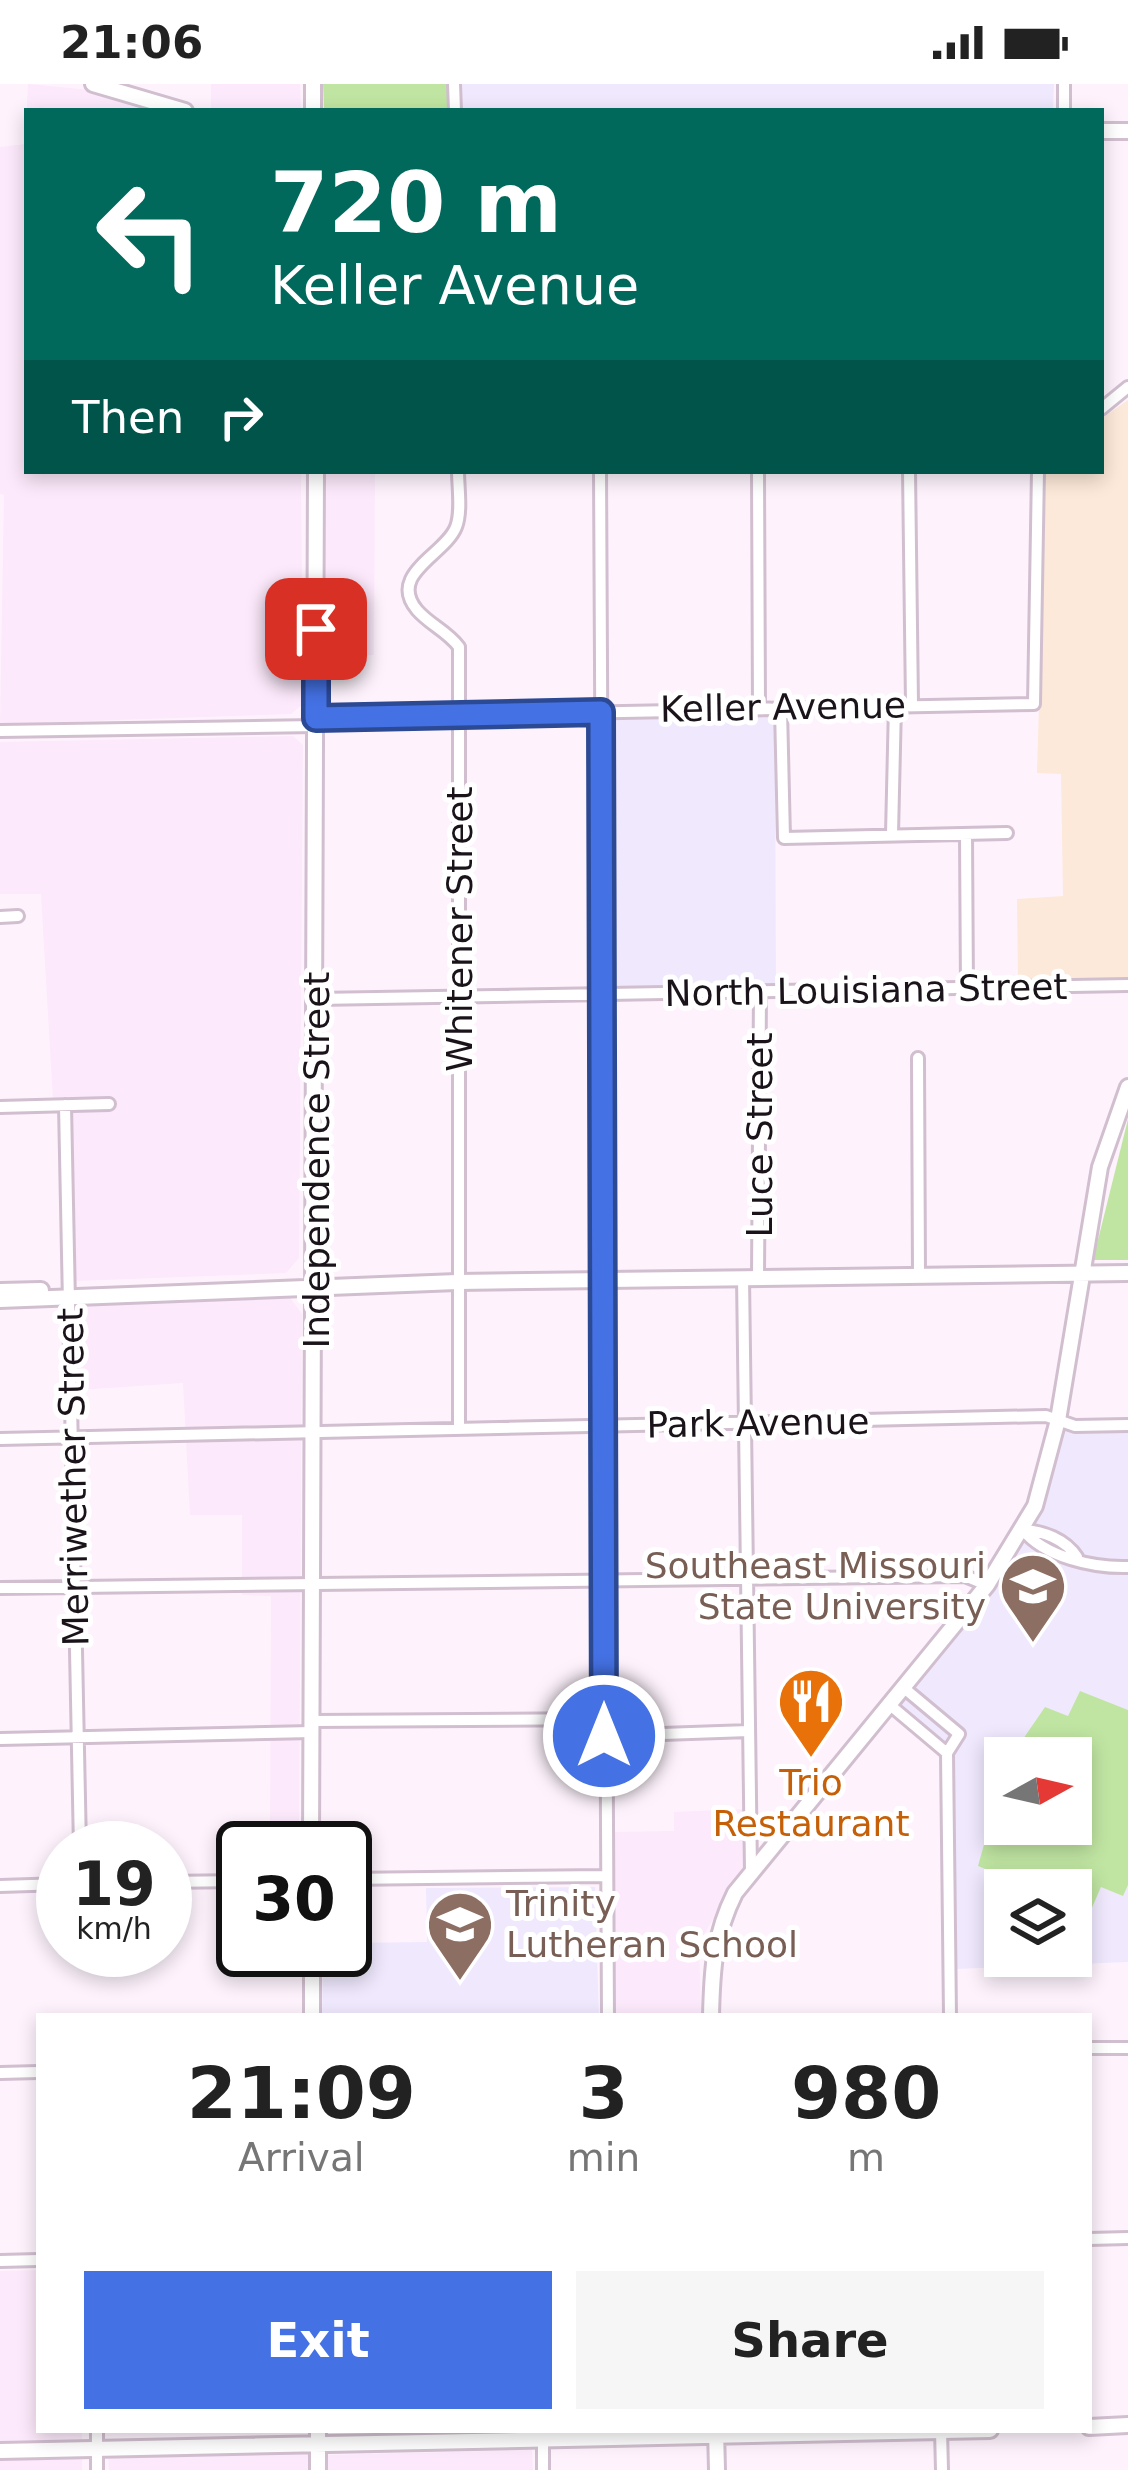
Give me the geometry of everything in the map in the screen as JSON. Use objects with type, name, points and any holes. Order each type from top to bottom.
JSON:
[{"type":"street","points":[[99,85],[175,108]]},
{"type":"street","points":[[1104,407],[1128,387]]},
{"type":"street","name":"Independence Street","points":[[311,1821],[316,474]]},
{"type":"street","name":"Whitener Street","points":[[458,474],[458,525],[447,542],[414,568],[410,586],[413,607],[459,647],[459,1429]]},
{"type":"street","points":[[600,474],[608,2013]]},
{"type":"street","points":[[758,474],[759,708],[781,709],[784,838],[1007,833]]},
{"type":"street","points":[[909,474],[912,704]]},
{"type":"street","name":"Keller Avenue","points":[[0,731],[459,713],[1034,704],[1038,474]]},
{"type":"street","points":[[892,834],[895,705]]},
{"type":"street","points":[[967,835],[967,990]]},
{"type":"street","points":[[0,917],[18,916]]},
{"type":"street","name":"North Louisiana Street","points":[[317,999],[1128,985]]},
{"type":"street","name":"Luce Street","points":[[751,1871],[744,1423],[760,993]]},
{"type":"street","points":[[918,1058],[919,1275]]},
{"type":"street","points":[[711,2013],[712,1958],[719,1925],[751,1871],[987,1585],[1023,1530],[1044,1482],[1100,1167],[1128,1087]]},
{"type":"street","points":[[0,1106],[109,1104]]},
{"type":"street","name":"Merriwether Street","points":[[65,1105],[79,1821]]},
{"type":"street","points":[[0,1300],[458,1282],[1128,1273]]},
{"type":"street","points":[[0,1291],[69,1294]]},
{"type":"street","name":"Park Avenue","points":[[0,1439],[1046,1416],[1075,1426],[1128,1426]]},
{"type":"street","points":[[1023,1530],[1039,1530],[1070,1546],[1076,1557],[1128,1568]]},
{"type":"street","points":[[0,1588],[965,1576],[987,1585]]},
{"type":"street","points":[[904,1688],[959,1734],[947,1753],[950,2013]]},
{"type":"street","points":[[890,1705],[947,1753]]},
{"type":"street","points":[[0,1738],[604,1719]]},
{"type":"street","points":[[604,1736],[749,1731]]},
{"type":"street","points":[[372,1879],[605,1876]]},
{"type":"street","points":[[0,1886],[36,1885]]},
{"type":"street","points":[[312,1977],[312,2013]]},
{"type":"street","points":[[1092,2048],[1128,2048]]},
{"type":"street","points":[[0,2073],[36,2072]]},
{"type":"street","points":[[1092,2239],[1128,2238]]},
{"type":"street","points":[[0,2261],[36,2260]]},
{"type":"street","points":[[1092,2426],[1128,2425]]},
{"type":"street","points":[[97,2433],[98,2470]]},
{"type":"street","points":[[0,2450],[318,2436],[630,2433]]},
{"type":"street","points":[[716,2433],[717,2470]]},
{"type":"street","points":[[941,2433],[942,2470]]},
{"type":"street","points":[[543,2434],[543,2470]]},
{"type":"street","points":[[318,2436],[318,2470]]},
{"type":"shaded area","points":[[28,84],[90,90],[145,108],[27,108]]},
{"type":"shaded area","points":[[211,84],[300,84],[301,108],[211,108]]},
{"type":"shaded area","points":[[460,84],[1054,84],[1053,108],[460,108]]},
{"type":"shaded area","points":[[24,144],[24,474],[301,474],[303,704],[291,714],[0,724],[4,495],[0,494],[0,147]]},
{"type":"shaded area","points":[[1128,400],[1128,981],[1018,984],[1017,899],[1063,896],[1061,774],[1037,773],[1046,474],[1104,474],[1104,417]]},
{"type":"shaded area","points":[[326,474],[375,474],[374,655],[326,656]]},
{"type":"shaded area","points":[[775,716],[776,985],[612,987],[614,718]]},
{"type":"shaded area","points":[[293,736],[303,745],[299,1258],[286,1273],[76,1281],[67,1100],[53,1100],[41,894],[0,894],[0,742]]},
{"type":"shaded area","points":[[289,1296],[302,1314],[299,1821],[270,1821],[271,1596],[242,1595],[242,1515],[190,1515],[183,1383],[77,1390],[74,1304]]},
{"type":"shaded area","name":"Southeast Missouri State University","points":[[1058,1420],[1128,1425],[1128,1962],[1092,1963],[1092,1869],[984,1869],[984,1968],[957,1969],[957,1943],[949,1936],[947,1754],[890,1705],[1023,1530]]},
{"type":"shaded area","points":[[744,1809],[745,1865],[699,1943],[701,2013],[614,2013],[613,1832],[674,1831],[674,1812]]},
{"type":"shaded area","name":"Trinity Lutheran School","points":[[595,1887],[599,2013],[322,2013],[323,1977],[372,1977],[372,1943],[427,1942],[426,1888]]},
{"type":"shaded area","points":[[36,2270],[36,2433],[82,2433],[82,2470],[0,2470],[0,2271]]},
{"type":"shaded area","points":[[309,2448],[309,2470],[109,2470],[108,2452]]},
{"type":"shaded area","points":[[532,2450],[533,2470],[327,2470],[327,2455]]},
{"type":"green space","points":[[323,84],[448,84],[448,108],[324,108]]},
{"type":"green space","points":[[1128,1119],[1128,1260],[1093,1260]]},
{"type":"green space","points":[[1080,1691],[1128,1710],[1128,1885],[1123,1896],[1101,1887],[1092,1907],[1092,1869],[978,1866],[984,1844],[1092,1845],[1092,1737],[1024,1737],[1045,1707],[1068,1716]]},
{"type":"place","name":"Southeast Missouri State University","points":[[1033,1645]]},
{"type":"place","name":"Trio Restaurant","points":[[811,1760]]},
{"type":"place","name":"Trinity Lutheran School","points":[[460,1983]]},
{"type":"route","points":[[316,629],[316,718],[601,712],[604,1736]]}]
